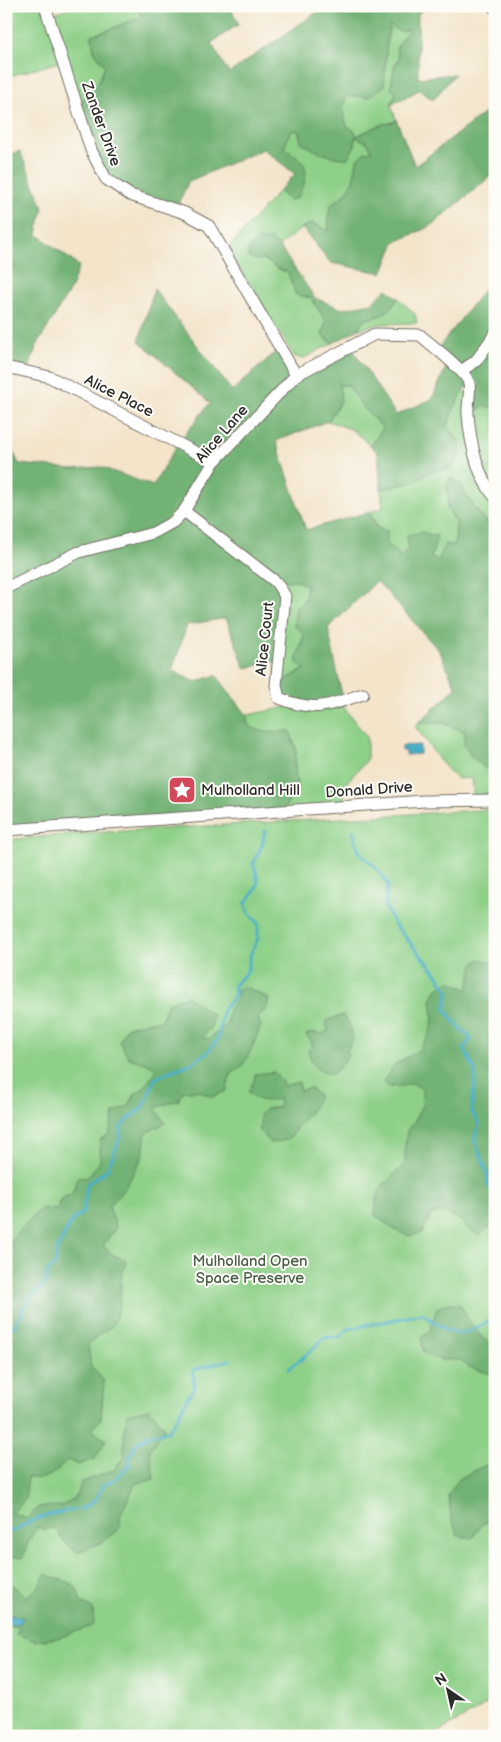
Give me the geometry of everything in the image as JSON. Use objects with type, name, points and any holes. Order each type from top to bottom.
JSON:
[{"type":"street","name":"Zander Drive","points":[[45,6],[92,150],[106,180],[130,195],[185,213],[209,226],[296,375]]},
{"type":"street","name":"Alice Lane","points":[[6,588],[79,552],[153,533],[173,522],[184,511],[214,462],[296,375],[375,334],[420,335],[461,371]]},
{"type":"street","points":[[495,334],[476,361],[461,371],[469,383],[468,414],[473,448],[479,469],[489,491],[495,497]]},
{"type":"street","name":"Alice Place","points":[[6,367],[50,377],[214,462]]},
{"type":"street","name":"Alice Court","points":[[184,511],[276,582],[285,596],[276,685],[278,698],[297,705],[323,708],[363,694]]},
{"type":"street","name":"Donald Drive","points":[[6,830],[424,801],[495,800]]},
{"type":"green space","points":[[6,6],[45,6],[48,15],[75,6],[136,6],[142,17],[92,35],[94,51],[105,65],[99,81],[78,106],[63,61],[6,77]]},
{"type":"green space","points":[[136,6],[167,6],[167,8],[185,11],[192,6],[229,6],[239,24],[211,43],[229,73],[326,6],[430,6],[418,13],[418,78],[455,74],[433,100],[419,90],[391,105],[396,92],[391,89],[394,67],[399,58],[396,49],[410,29],[400,31],[390,25],[387,40],[384,86],[369,97],[353,96],[345,98],[343,112],[347,126],[355,131],[356,136],[383,124],[394,122],[396,119],[415,166],[495,105],[495,175],[492,175],[431,226],[395,242],[382,273],[331,263],[302,228],[312,223],[329,231],[328,218],[331,205],[344,195],[351,186],[355,175],[357,159],[365,152],[372,151],[367,142],[355,137],[355,145],[348,158],[342,158],[323,154],[301,142],[298,130],[290,132],[284,148],[301,160],[306,174],[304,184],[297,198],[289,200],[279,191],[295,174],[263,149],[189,181],[175,210],[106,179],[78,106],[99,81],[105,66],[94,51],[92,35],[142,17]]},
{"type":"green space","points":[[390,24],[412,28],[402,38],[399,58],[394,67],[391,89],[396,92],[391,105],[396,119],[394,122],[383,124],[356,136],[368,142],[373,151],[357,159],[355,175],[351,186],[344,195],[331,205],[328,218],[329,232],[312,223],[302,228],[279,246],[270,240],[257,260],[264,259],[288,273],[296,295],[311,298],[326,321],[327,340],[333,343],[302,359],[294,356],[227,249],[279,191],[289,200],[305,183],[291,153],[284,148],[290,132],[298,129],[355,145],[355,131],[347,126],[343,112],[345,98],[353,96],[369,97],[384,86]]},
{"type":"green space","points":[[20,151],[43,208],[37,234],[79,266],[71,288],[36,347],[28,372],[6,367],[6,156]]},
{"type":"green space","points":[[258,239],[270,240],[279,246],[315,298],[342,309],[372,303],[387,289],[398,298],[384,314],[364,320],[357,330],[333,343],[322,335],[326,321],[311,298],[296,295],[288,273],[264,259],[257,260],[248,257],[249,247]]},
{"type":"green space","points":[[495,275],[495,401],[489,408],[486,405],[477,411],[468,406],[468,384],[456,404],[448,426],[458,440],[461,452],[452,468],[429,472],[415,482],[381,489],[378,453],[371,446],[383,428],[363,407],[348,385],[339,385],[341,401],[328,421],[276,441],[306,530],[369,512],[376,527],[387,531],[387,544],[402,557],[408,547],[407,535],[422,532],[437,536],[431,558],[439,560],[445,544],[455,545],[456,522],[448,510],[447,486],[450,478],[461,484],[466,495],[483,519],[495,528],[494,776],[471,756],[464,746],[465,732],[444,723],[418,723],[456,688],[440,652],[377,581],[328,628],[343,701],[323,708],[279,698],[276,685],[305,669],[296,661],[304,635],[294,625],[296,607],[305,600],[306,585],[295,580],[276,582],[285,596],[278,661],[245,668],[226,618],[187,625],[172,671],[196,682],[216,675],[247,715],[247,724],[262,731],[290,731],[296,749],[297,788],[282,812],[6,830],[6,436],[19,464],[73,469],[101,467],[153,486],[178,443],[210,403],[139,341],[154,289],[232,391],[280,348],[297,375],[351,347],[396,415],[432,399],[449,361],[437,350]]},
{"type":"green space","points":[[398,298],[415,314],[417,323],[380,324],[357,330],[364,320],[380,316],[388,311]]},
{"type":"green space","points":[[339,385],[348,385],[363,407],[383,428],[371,446],[351,429],[328,421],[341,401]]},
{"type":"green space","points":[[463,392],[468,393],[489,408],[495,401],[495,456],[493,457],[490,469],[495,476],[495,528],[475,508],[461,484],[447,486],[448,510],[456,522],[455,545],[439,560],[431,559],[408,547],[402,558],[387,544],[369,512],[383,508],[381,489],[415,482],[429,472],[452,468],[458,440],[448,426],[452,410]]},
{"type":"green space","points":[[295,580],[307,585],[304,635],[305,669],[276,685],[276,582]]},
{"type":"green space","points":[[343,701],[345,709],[367,737],[367,760],[347,782],[342,807],[282,812],[297,788],[296,749],[290,731],[267,732],[257,730],[247,724],[247,715],[297,705]]},
{"type":"green space","points":[[418,723],[444,723],[465,732],[494,776],[495,765],[495,787],[488,800],[474,800],[472,778],[457,779],[440,761],[415,726]]},
{"type":"green space","name":"Mulholland Open Space Preserve","points":[[495,809],[495,1699],[431,1736],[6,1736],[6,840],[73,834]]},
{"type":"green space","points":[[480,959],[495,963],[495,1232],[493,1228],[487,1228],[480,1236],[468,1229],[460,1220],[444,1212],[431,1214],[423,1232],[410,1236],[395,1230],[375,1215],[380,1190],[405,1163],[407,1130],[414,1122],[422,1105],[423,1090],[413,1083],[390,1087],[383,1082],[394,1065],[419,1050],[429,1035],[433,1019],[431,1001],[436,989],[450,981],[468,990],[473,964]]},
{"type":"green space","points":[[246,987],[269,999],[266,1010],[258,1016],[261,1027],[246,1060],[231,1074],[226,1091],[212,1097],[200,1091],[184,1091],[179,1100],[155,1108],[165,1123],[146,1133],[143,1156],[125,1188],[109,1206],[116,1227],[103,1246],[112,1254],[126,1260],[121,1281],[120,1304],[113,1325],[88,1344],[91,1366],[104,1381],[101,1419],[91,1430],[106,1440],[95,1459],[78,1465],[67,1460],[59,1469],[46,1477],[28,1477],[25,1500],[12,1513],[27,1518],[38,1507],[62,1506],[76,1497],[82,1482],[114,1470],[124,1457],[124,1430],[128,1414],[149,1409],[165,1428],[150,1450],[154,1479],[135,1484],[120,1516],[120,1528],[101,1543],[77,1552],[63,1541],[55,1528],[44,1530],[37,1527],[28,1542],[23,1558],[12,1556],[6,1552],[6,1280],[9,1265],[6,1257],[6,1246],[41,1208],[57,1210],[60,1199],[72,1194],[78,1177],[89,1176],[100,1162],[100,1140],[109,1134],[114,1113],[129,1106],[135,1094],[144,1088],[155,1072],[154,1066],[129,1058],[119,1042],[127,1027],[161,1021],[168,1003],[187,996],[213,1015],[211,1027],[202,1037],[209,1039],[226,1025],[230,1008],[238,996],[237,989]]},
{"type":"green space","points":[[342,1015],[349,1023],[353,1039],[347,1050],[349,1054],[333,1074],[323,1072],[316,1068],[310,1057],[308,1052],[312,1042],[306,1035],[312,1032],[321,1034],[328,1031],[326,1021]]},
{"type":"green space","points":[[274,1072],[282,1080],[283,1086],[299,1082],[300,1091],[310,1088],[319,1096],[310,1113],[296,1126],[295,1132],[287,1140],[271,1143],[260,1131],[260,1115],[266,1109],[279,1107],[280,1099],[259,1100],[248,1091],[254,1081],[255,1074]]},
{"type":"green space","points":[[448,1303],[460,1305],[479,1334],[484,1339],[495,1344],[495,1376],[472,1368],[460,1360],[439,1360],[423,1352],[421,1338],[430,1331],[437,1308]]},
{"type":"green space","points":[[495,1460],[495,1519],[482,1524],[472,1538],[458,1536],[451,1517],[448,1495],[460,1478]]},
{"type":"green space","points":[[45,1574],[68,1582],[77,1589],[81,1602],[93,1609],[94,1625],[58,1638],[36,1641],[16,1634],[20,1627],[6,1626],[6,1579],[26,1597],[37,1589]]},
{"type":"green space","points":[[6,1710],[11,1719],[14,1736],[6,1736]]},
{"type":"water","points":[[420,745],[420,754],[406,755],[406,752],[402,751],[402,746]]},
{"type":"water","points":[[6,1615],[22,1617],[23,1619],[20,1623],[6,1625]]},
{"type":"waterway","points":[[6,1334],[16,1324],[28,1299],[44,1286],[48,1271],[55,1265],[57,1250],[70,1223],[83,1212],[87,1184],[107,1170],[120,1138],[121,1126],[144,1106],[155,1079],[190,1064],[207,1053],[218,1039],[223,1010],[235,995],[234,985],[247,972],[250,956],[258,938],[258,923],[249,913],[245,903],[256,889],[258,881],[253,864],[262,845],[265,831]]},
{"type":"waterway","points":[[353,831],[359,852],[376,868],[388,884],[385,906],[394,924],[436,973],[448,991],[445,1009],[456,1024],[471,1039],[464,1048],[475,1071],[472,1112],[479,1124],[474,1139],[487,1171],[488,1187],[495,1191]]},
{"type":"waterway","points":[[288,1369],[325,1337],[338,1338],[348,1329],[423,1314],[451,1332],[464,1333],[495,1319]]},
{"type":"waterway","points":[[6,1531],[15,1531],[29,1522],[47,1515],[84,1508],[96,1499],[103,1485],[116,1479],[129,1465],[130,1455],[138,1442],[150,1435],[169,1431],[195,1386],[193,1370],[230,1360]]},
{"type":"place","name":"Mulholland Hill","points":[[182,790]]}]
